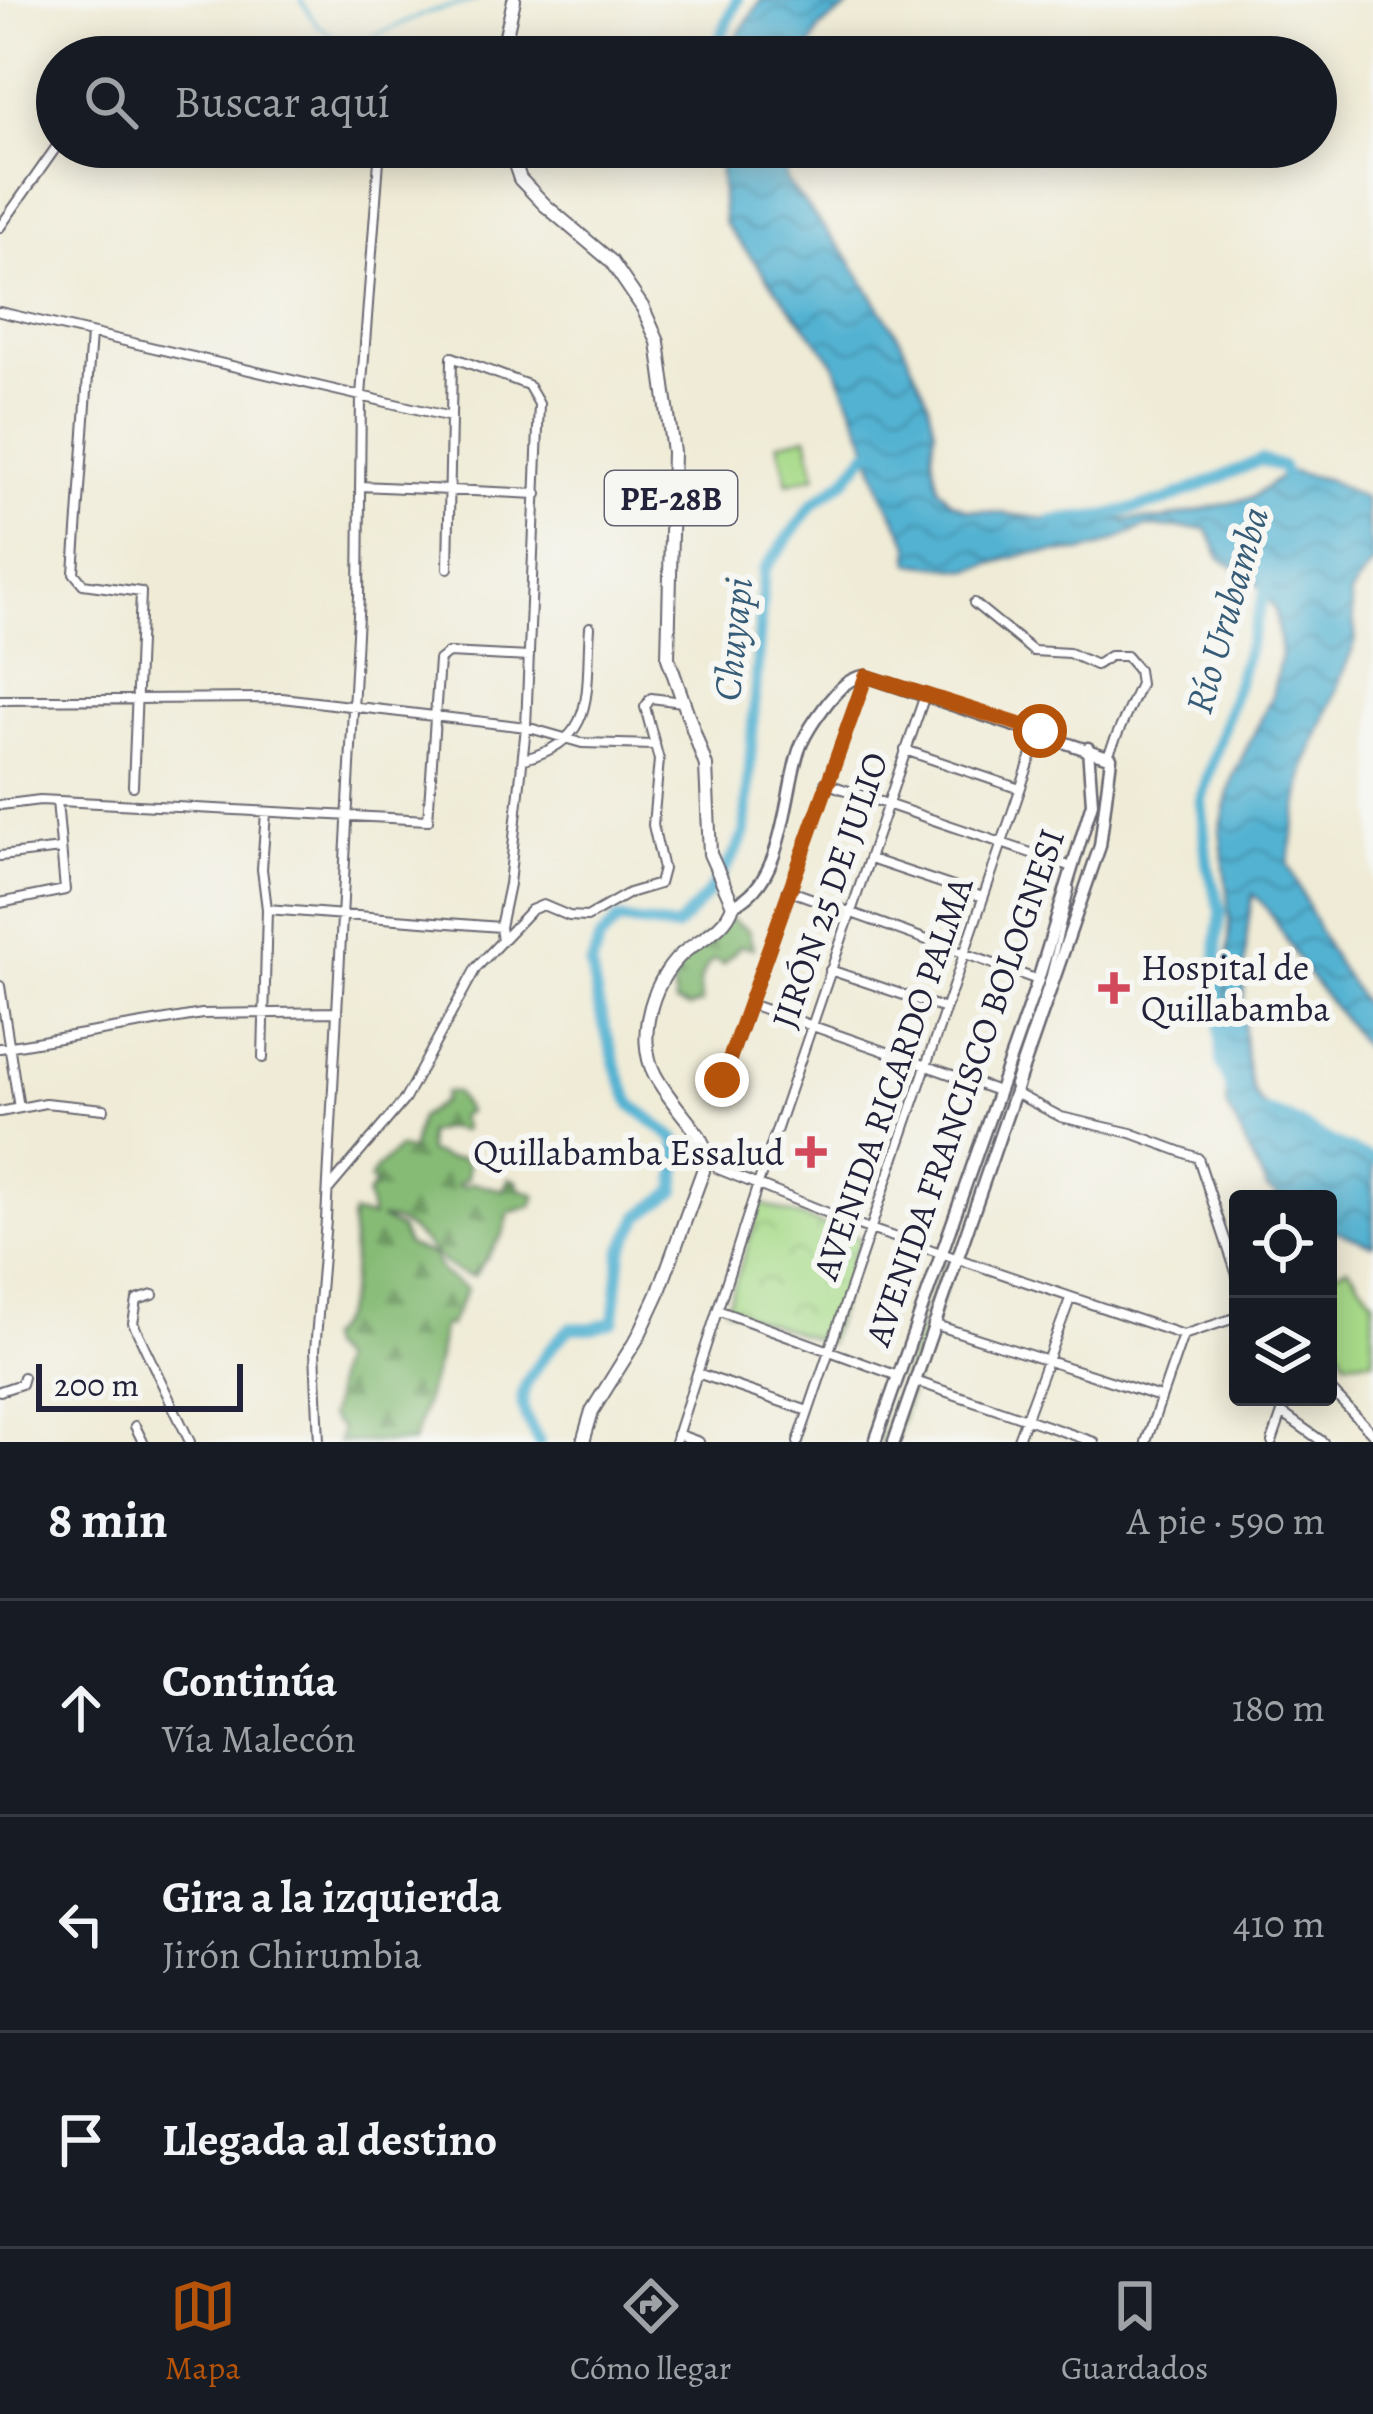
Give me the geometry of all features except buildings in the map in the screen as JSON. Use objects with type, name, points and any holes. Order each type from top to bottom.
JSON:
[{"type":"highway","points":[[505,36],[514,0]]},
{"type":"highway","name":"PE-28B","points":[[516,168],[520,179],[546,206],[611,261],[643,308],[658,342],[673,452],[668,658],[706,766],[708,840],[713,864],[730,898]]},
{"type":"highway","points":[[584,1442],[592,1411],[638,1337],[658,1294],[704,1171],[699,1136],[650,1064],[649,1026],[656,991],[670,963],[730,916],[730,898]]},
{"type":"main road","points":[[730,898],[753,893],[767,873],[797,757],[810,728],[849,681],[866,676],[1108,755]]},
{"type":"main road","name":"AVENIDA FRANCISCO BOLOGNESI","points":[[894,1442],[933,1324],[998,1090],[1082,837],[1093,793],[1088,748]]},
{"type":"main road","name":"AVENIDA FRANCISCO BOLOGNESI","points":[[875,1442],[898,1376],[1017,1094],[1101,840],[1103,799],[1112,763],[1108,755]]},
{"type":"main road","points":[[1082,837],[1101,840]]},
{"type":"street","points":[[0,227],[42,168]]},
{"type":"street","points":[[319,1442],[315,1350],[343,915],[359,596],[362,396],[378,168]]},
{"type":"street","points":[[0,312],[451,417]]},
{"type":"street","points":[[91,334],[74,573],[83,584],[141,592],[133,786]]},
{"type":"street","points":[[448,568],[452,357],[528,385],[539,404],[524,759],[500,927],[503,942]]},
{"type":"street","points":[[360,486],[537,494]]},
{"type":"street","points":[[974,604],[1033,651],[1069,653],[1096,665],[1110,656],[1126,656],[1138,670],[1141,684],[1108,755]]},
{"type":"street","points":[[524,759],[554,750],[584,716],[590,627]]},
{"type":"street","points":[[0,806],[57,801],[428,820],[439,660],[448,653],[530,658]]},
{"type":"street","points":[[722,1080],[866,676]]},
{"type":"street","name":"JIRÓN 25 DE JULIO","points":[[676,1438],[926,694]]},
{"type":"street","points":[[327,1191],[405,1099],[476,968],[537,907],[551,906],[580,918],[659,884],[664,869],[653,825],[659,760],[647,702],[658,696],[682,702]]},
{"type":"street","points":[[0,700],[282,698],[526,727],[582,743],[655,745]]},
{"type":"street","name":"AVENIDA RICARDO PALMA","points":[[798,1442],[1040,731]]},
{"type":"street","points":[[905,750],[1020,789]]},
{"type":"street","points":[[825,783],[1072,867]]},
{"type":"street","points":[[952,1256],[1048,980],[1083,842],[1103,799]]},
{"type":"street","points":[[0,903],[64,890],[57,801]]},
{"type":"street","points":[[263,1058],[266,812]]},
{"type":"street","points":[[0,856],[61,848]]},
{"type":"street","points":[[870,859],[983,897]]},
{"type":"street","points":[[788,890],[1038,980]]},
{"type":"street","points":[[267,909],[500,927]]},
{"type":"street","points":[[830,970],[945,1009]]},
{"type":"street","points":[[0,986],[5,1047],[20,1108]]},
{"type":"street","points":[[750,1004],[998,1090]]},
{"type":"street","points":[[5,1047],[202,1014],[337,1012]]},
{"type":"street","points":[[1017,1094],[1060,1117],[1131,1133],[1198,1158],[1229,1251]]},
{"type":"street","points":[[0,1112],[45,1103],[104,1109]]},
{"type":"street","points":[[718,1169],[869,1229],[1183,1336],[1229,1320]]},
{"type":"street","points":[[153,1295],[137,1300],[134,1323],[190,1442]]},
{"type":"street","points":[[1018,1442],[1070,1299]]},
{"type":"street","points":[[720,1310],[898,1376]]},
{"type":"street","points":[[894,1442],[933,1324],[1160,1396]]},
{"type":"street","points":[[1146,1442],[1183,1336]]},
{"type":"street","points":[[698,1372],[808,1412]]},
{"type":"street","points":[[0,1391],[21,1384],[23,1377]]},
{"type":"street","points":[[915,1381],[1094,1442]]},
{"type":"street","points":[[1337,1396],[1373,1434]]},
{"type":"street","points":[[1272,1442],[1282,1406]]},
{"type":"street","points":[[1282,1413],[1323,1442]]},
{"type":"street","points":[[136,1426],[143,1442]]},
{"type":"street","points":[[676,1438],[698,1442]]},
{"type":"green space","points":[[807,436],[816,476],[788,483],[778,443]]},
{"type":"green space","points":[[728,918],[748,930],[753,948],[740,946],[723,964],[714,959],[709,964],[701,979],[702,1003],[689,1008],[675,1003],[677,975],[667,970]]},
{"type":"green space","points":[[445,1092],[456,1093],[467,1112],[459,1117],[464,1127],[462,1131],[446,1128],[427,1133],[428,1152],[461,1158],[468,1166],[467,1179],[457,1184],[461,1187],[473,1183],[503,1190],[509,1178],[517,1181],[518,1188],[536,1195],[532,1206],[509,1213],[503,1234],[474,1276],[449,1266],[407,1227],[380,1218],[400,1229],[407,1245],[433,1255],[442,1273],[467,1289],[449,1326],[442,1326],[438,1358],[413,1442],[338,1442],[341,1430],[329,1417],[339,1361],[325,1338],[335,1328],[347,1300],[353,1214],[372,1217],[367,1196],[375,1185],[370,1180],[375,1170],[399,1148],[411,1151],[419,1118],[443,1101]]},
{"type":"green space","points":[[762,1204],[861,1238],[828,1344],[726,1308]]},
{"type":"green space","points":[[944,1260],[947,1280],[894,1442],[880,1442]]},
{"type":"green space","points":[[1348,1267],[1373,1299],[1373,1360],[1345,1360],[1337,1343],[1337,1271]]},
{"type":"water","points":[[761,0],[858,0],[816,36],[737,36]]},
{"type":"water","points":[[720,168],[785,168],[786,181],[847,256],[901,340],[928,400],[939,488],[966,509],[1055,520],[1163,519],[1253,497],[1288,471],[1329,480],[1365,499],[1373,562],[1350,594],[1356,640],[1305,768],[1288,864],[1328,949],[1373,1018],[1373,1061],[1253,894],[1244,1034],[1247,1063],[1261,1103],[1314,1139],[1373,1166],[1373,1245],[1337,1231],[1337,1190],[1267,1189],[1227,1106],[1224,1033],[1230,920],[1220,830],[1233,776],[1272,696],[1281,654],[1275,610],[1266,593],[1221,559],[1207,529],[1146,527],[1100,547],[1030,553],[970,570],[910,563],[910,545],[881,491],[865,437],[833,361],[724,223]]},
{"type":"waterway","points":[[301,0],[317,25],[333,36]]},
{"type":"waterway","points":[[374,36],[429,12],[477,0]]},
{"type":"waterway","name":"Río Urubamba","points":[[721,36],[737,0]]},
{"type":"waterway","name":"Chuyapi","points":[[539,1442],[523,1407],[526,1386],[570,1328],[614,1321],[621,1252],[640,1216],[675,1191],[679,1158],[675,1139],[632,1105],[618,1072],[591,967],[599,941],[618,920],[675,928],[715,884],[738,847],[745,833],[764,570],[814,503],[844,481],[868,452]]},
{"type":"waterway","name":"Río Urubamba","points":[[1052,521],[1108,515],[1165,501],[1261,460],[1282,467],[1290,485]]},
{"type":"waterway","name":"Río Urubamba","points":[[1233,1095],[1221,1062],[1217,939],[1221,911],[1207,864],[1201,800],[1269,580]]},
{"type":"waterway","points":[[1267,1112],[1336,1145]]},
{"type":"waterway","name":"Río Urubamba","points":[[1318,1150],[1336,1145],[1373,1160]]},
{"type":"place","name":"Hospital de Quillabamba","points":[[1114,988]]},
{"type":"place","name":"Quillabamba Essalud","points":[[811,1152]]},
{"type":"route","points":[[722,1080],[866,676],[1040,731]]}]
